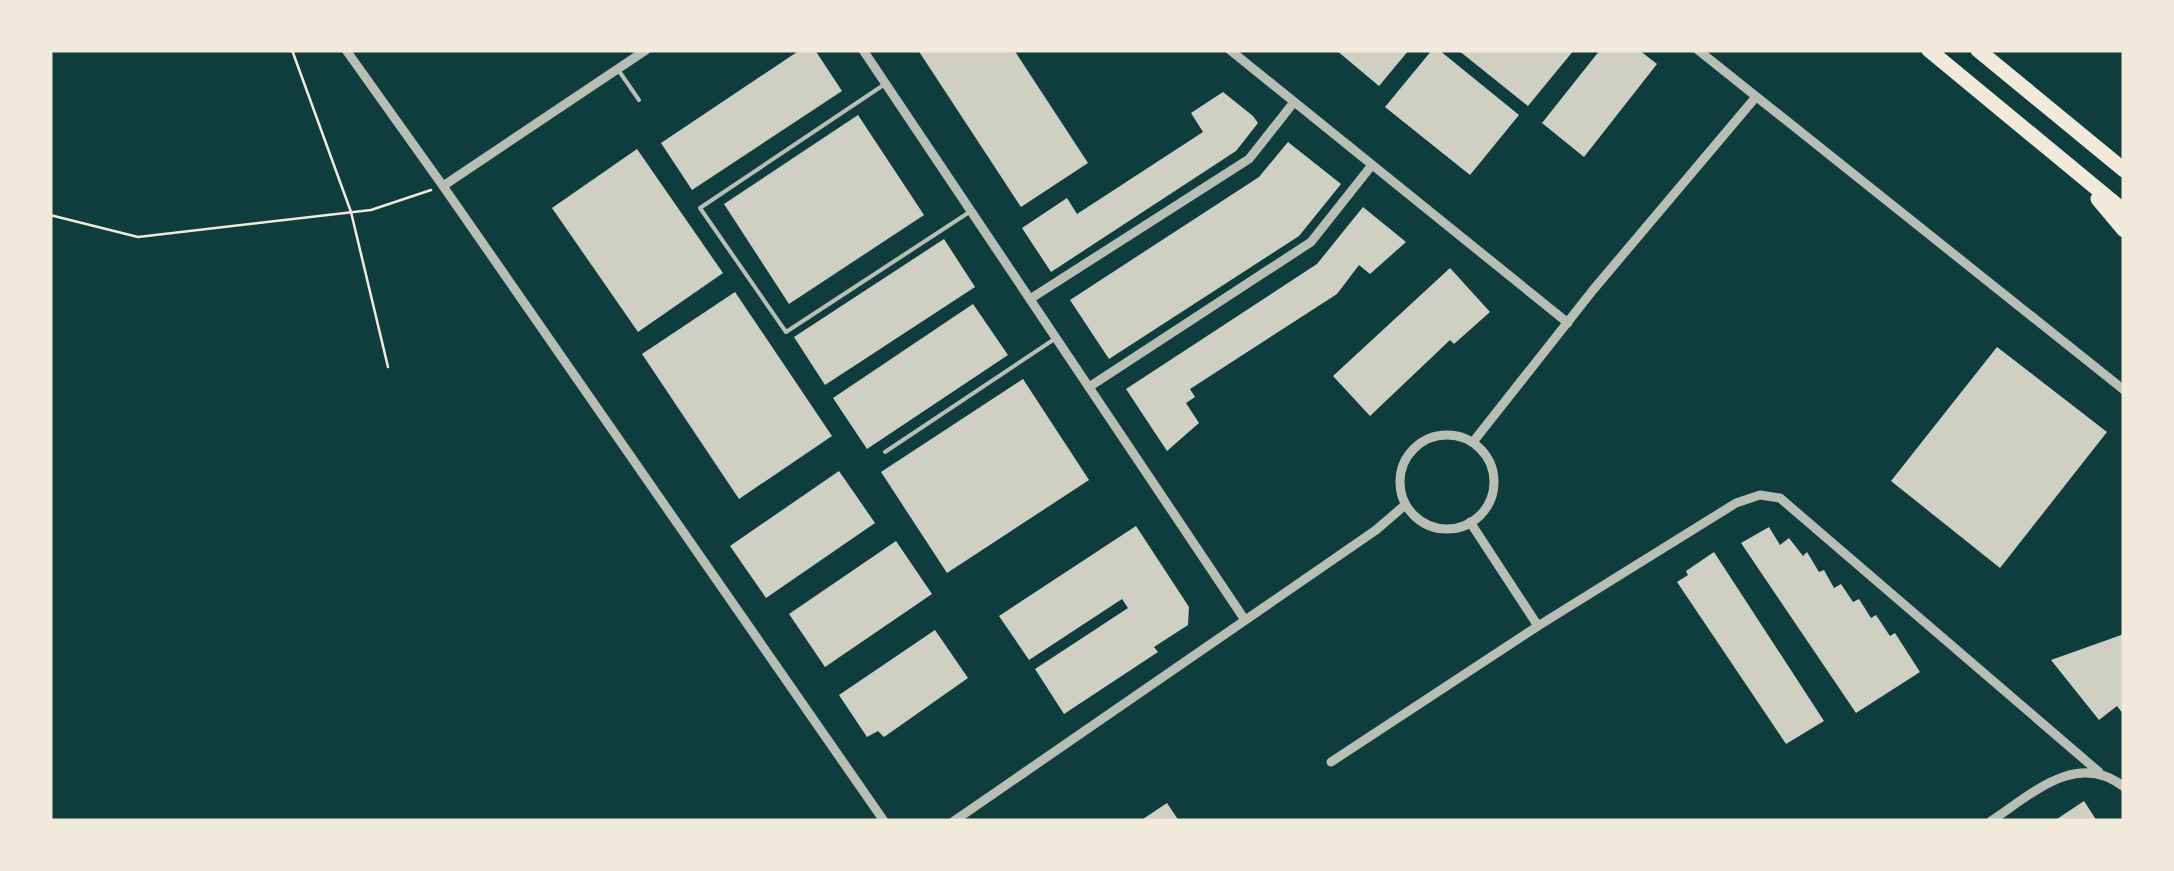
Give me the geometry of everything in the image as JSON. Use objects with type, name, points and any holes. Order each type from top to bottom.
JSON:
[{"type":"highway","points":[[1929,50],[2124,212]]},
{"type":"highway","points":[[1978,50],[2124,170]]},
{"type":"highway","points":[[2069,166],[2124,230]]},
{"type":"street","points":[[346,50],[884,821]]},
{"type":"street","points":[[443,186],[646,50]]},
{"type":"street","points":[[863,50],[1245,620]]},
{"type":"street","points":[[1230,50],[1568,324]]},
{"type":"street","points":[[1698,50],[2124,390]]},
{"type":"street","points":[[1473,442],[1755,98]]},
{"type":"street","points":[[1030,299],[1249,159],[1294,102]]},
{"type":"street","points":[[1089,387],[1311,242],[1372,165]]},
{"type":"street","points":[[1443,434],[1473,442],[1490,464],[1494,478],[1493,492],[1479,516],[1454,528],[1440,528],[1414,516],[1400,490],[1400,474],[1414,447],[1443,434]]},
{"type":"street","points":[[1330,762],[1736,503],[1760,495],[1780,498],[2099,772],[2124,787]]},
{"type":"street","points":[[954,821],[1376,530],[1405,504]]},
{"type":"street","points":[[1470,522],[1538,626]]},
{"type":"street","points":[[1991,821],[2053,781],[2099,772]]},
{"type":"lane","points":[[617,69],[639,100]]},
{"type":"lane","points":[[886,84],[700,208],[786,332],[971,211]]},
{"type":"lane","points":[[885,452],[1056,338]]},
{"type":"path","points":[[292,50],[351,212],[388,368]]},
{"type":"path","points":[[50,215],[138,237],[371,210],[443,186]]},
{"type":"building","points":[[800,50],[815,50],[842,91],[692,190],[661,143]]},
{"type":"building","points":[[918,50],[1014,50],[1088,163],[1021,207]]},
{"type":"building","points":[[1336,50],[1409,50],[1379,86]]},
{"type":"building","points":[[1432,50],[1439,50],[1519,115],[1470,175],[1385,107]]},
{"type":"building","points":[[1458,50],[1574,50],[1528,106]]},
{"type":"building","points":[[1600,50],[1639,50],[1657,64],[1584,157],[1542,123]]},
{"type":"building","points":[[1223,92],[1258,123],[1236,151],[1051,272],[1022,228],[1067,198],[1077,214],[1203,132],[1191,113]]},
{"type":"building","points":[[858,115],[924,215],[789,304],[724,204]]},
{"type":"building","points":[[1288,142],[1341,184],[1299,236],[1109,359],[1070,300],[1259,177]]},
{"type":"building","points":[[637,149],[723,273],[638,332],[552,208]]},
{"type":"building","points":[[1363,207],[1406,242],[1370,274],[1359,265],[1337,294],[1190,389],[1195,397],[1186,403],[1199,423],[1167,451],[1126,389],[1317,264]]},
{"type":"building","points":[[944,239],[975,287],[825,385],[794,337]]},
{"type":"building","points":[[1450,268],[1490,312],[1454,344],[1450,340],[1370,416],[1333,376]]},
{"type":"building","points":[[735,292],[832,436],[739,499],[642,354]]},
{"type":"building","points":[[973,304],[1008,355],[867,449],[833,398]]},
{"type":"building","points":[[1997,347],[2107,432],[2000,568],[1891,481]]},
{"type":"building","points":[[1023,379],[1089,480],[947,573],[881,472]]},
{"type":"building","points":[[839,471],[875,523],[766,598],[730,546]]},
{"type":"building","points":[[1136,526],[1189,607],[1188,625],[1154,647],[1158,652],[1064,714],[1035,669],[1128,608],[1122,599],[1029,660],[999,616]]},
{"type":"building","points":[[1769,527],[1780,545],[1789,538],[1803,556],[1807,552],[1819,572],[1824,570],[1834,588],[1841,584],[1853,602],[1859,599],[1871,618],[1876,615],[1890,636],[1895,633],[1920,672],[1856,713],[1741,543]]},
{"type":"building","points":[[896,541],[932,594],[825,667],[789,614]]},
{"type":"building","points":[[1714,552],[1824,721],[1786,744],[1677,582]]},
{"type":"building","points":[[935,630],[968,678],[884,737],[878,731],[867,737],[839,695]]},
{"type":"building","points":[[2124,634],[2124,715],[2117,706],[2099,720],[2051,660]]},
{"type":"building","points":[[2084,801],[2097,821],[2054,821]]},
{"type":"building","points":[[1167,803],[1179,821],[1140,821]]}]
